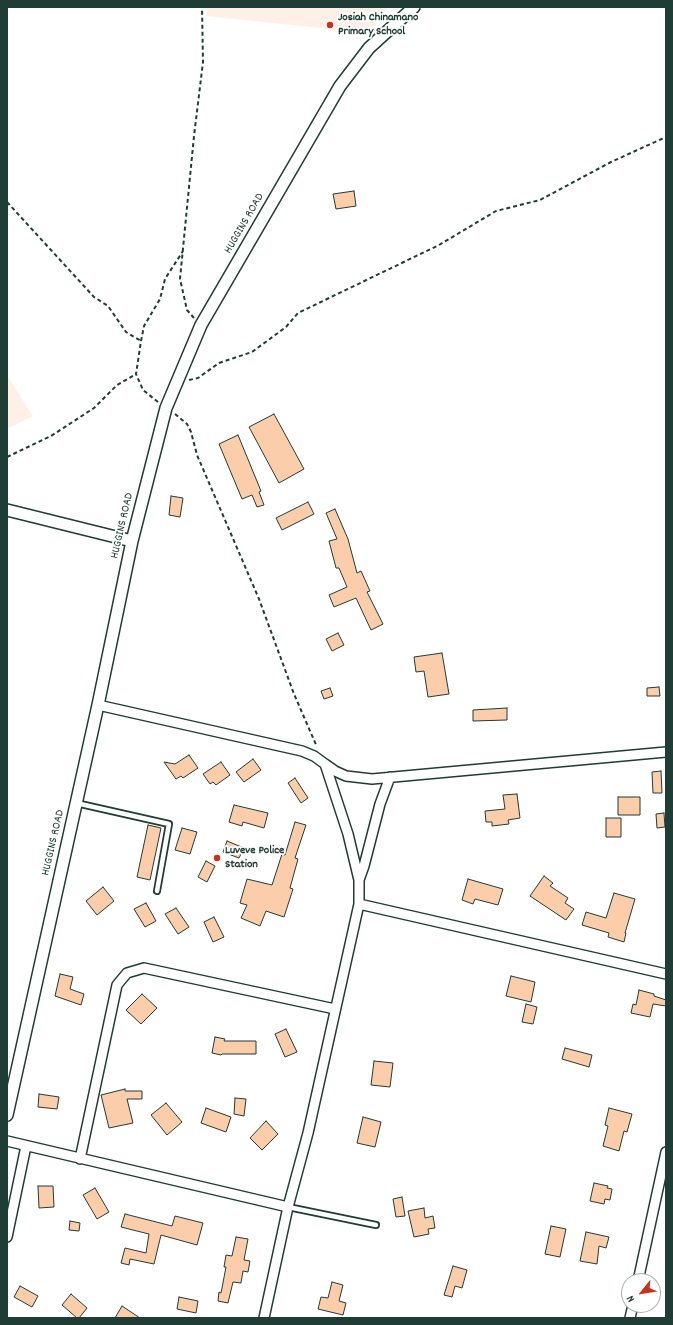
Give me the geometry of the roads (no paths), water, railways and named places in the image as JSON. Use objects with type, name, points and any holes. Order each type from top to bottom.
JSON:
[{"type":"street","name":"HUGGINS ROAD","points":[[7,1115],[98,705],[132,541],[166,408],[201,325],[340,86],[369,48],[414,7]]},
{"type":"street","points":[[7,510],[132,541]]},
{"type":"street","points":[[98,705],[302,752],[314,756],[335,772],[346,776],[372,779],[666,752]]},
{"type":"street","points":[[264,1318],[288,1207],[308,1133],[358,904],[359,880],[348,834],[325,764]]},
{"type":"street","points":[[359,880],[380,804],[390,777]]},
{"type":"street","points":[[358,904],[666,974]]},
{"type":"street","points":[[80,1159],[117,985],[127,973],[144,968],[335,1009]]},
{"type":"street","points":[[7,1141],[288,1207]]},
{"type":"street","points":[[7,1237],[26,1146]]},
{"type":"street","points":[[640,1273],[666,1152]]},
{"type":"lane","points":[[76,803],[170,824],[157,891]]},
{"type":"lane","points":[[288,1207],[376,1224]]},
{"type":"place","name":"Josiah Chinamano Primary School","points":[[330,25]]},
{"type":"place","name":"Luveve Police Station","points":[[217,858]]}]
